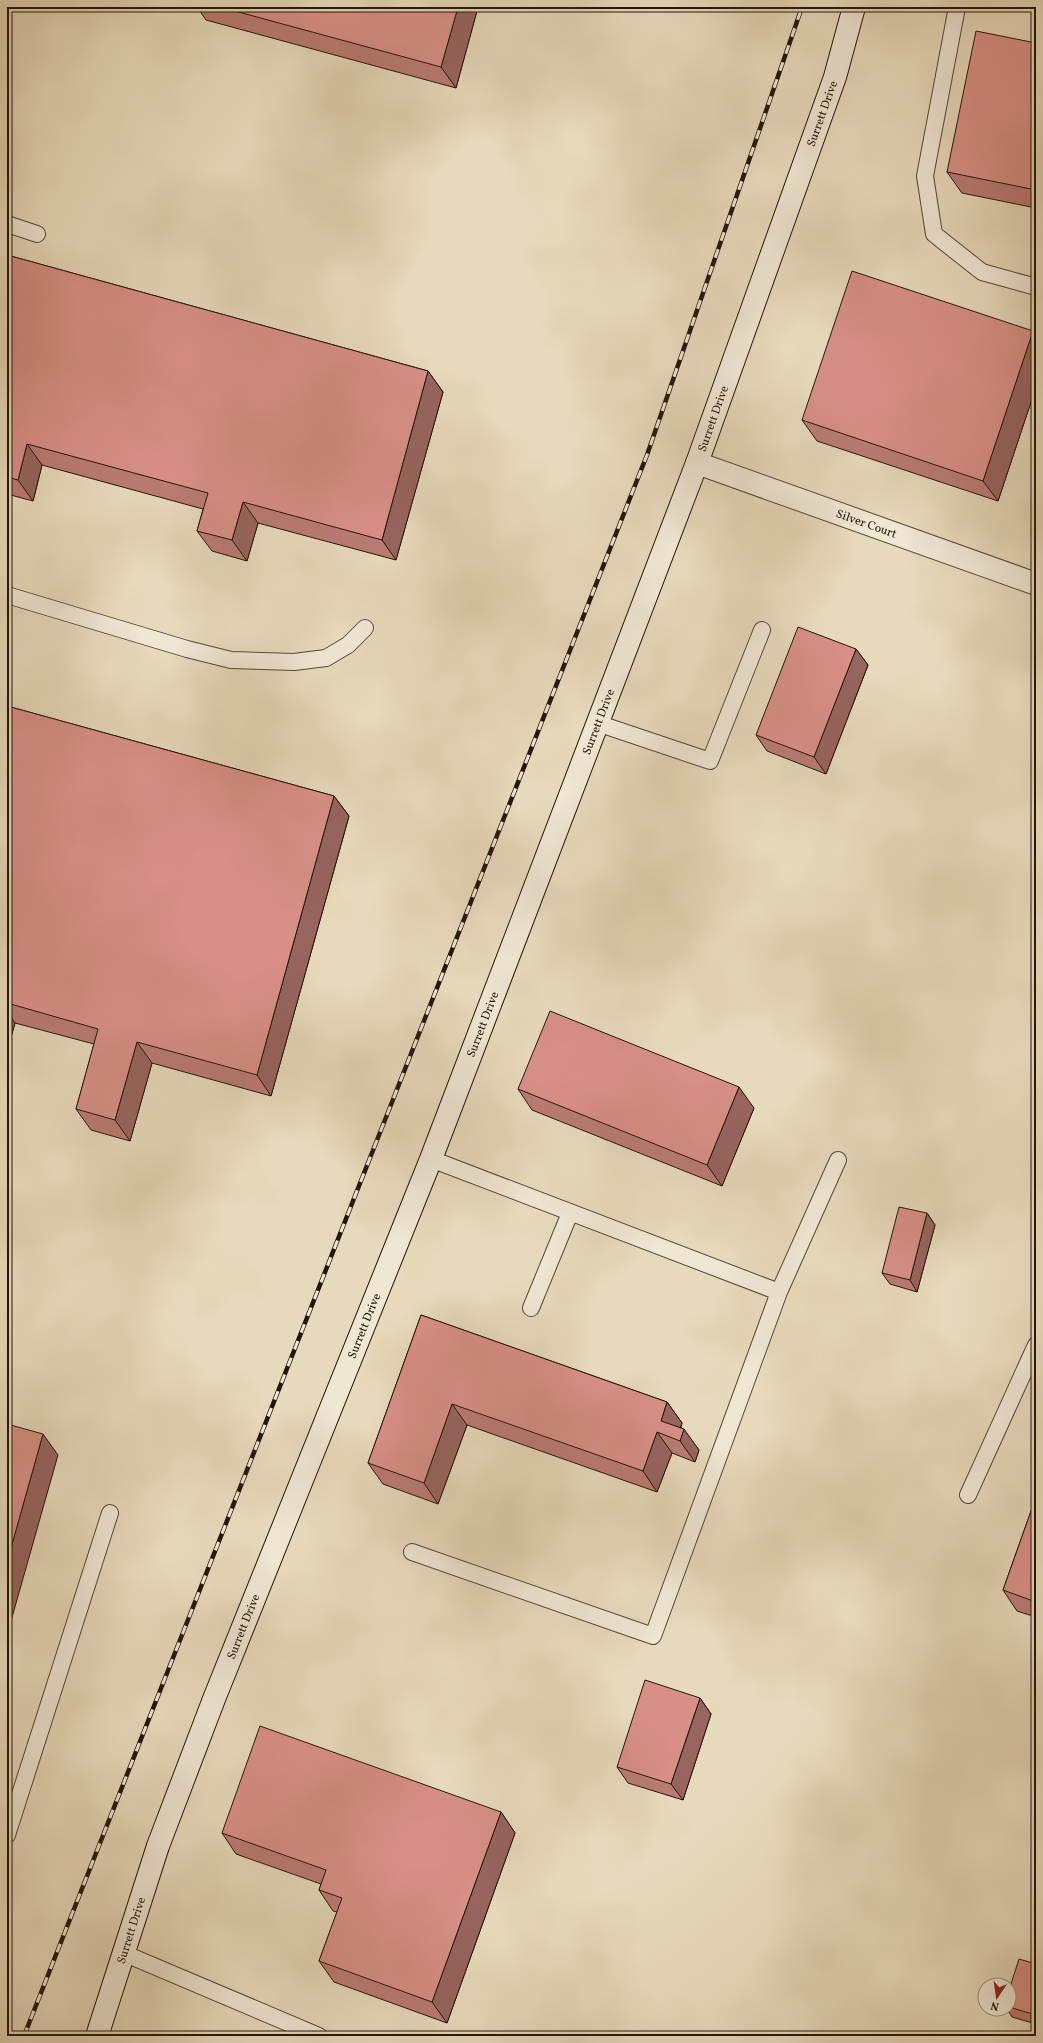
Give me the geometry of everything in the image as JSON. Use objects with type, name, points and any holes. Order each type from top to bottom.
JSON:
[{"type":"street","name":"Surrett Drive","points":[[97,2036],[158,1846],[214,1699],[431,1159],[596,723],[697,463],[835,77],[854,7]]},
{"type":"street","name":"Silver Court","points":[[697,463],[1036,584]]},
{"type":"lane","points":[[957,7],[925,176],[934,234],[982,272],[1036,287]]},
{"type":"lane","points":[[7,224],[37,234]]},
{"type":"lane","points":[[7,595],[187,649],[231,660],[294,662],[326,658],[348,645],[365,628]]},
{"type":"lane","points":[[596,723],[710,761],[762,630]]},
{"type":"lane","points":[[431,1159],[779,1292]]},
{"type":"lane","points":[[412,1552],[653,1636],[779,1292],[838,1160]]},
{"type":"lane","points":[[531,1308],[570,1213]]},
{"type":"lane","points":[[968,1495],[1036,1345]]},
{"type":"lane","points":[[7,1835],[110,1512]]},
{"type":"lane","points":[[123,1953],[318,2036]]},
{"type":"building","points":[[220,7],[458,7],[441,67]]},
{"type":"building","points":[[976,31],[1036,43],[1036,190],[947,172]]},
{"type":"building","points":[[7,255],[428,371],[382,540],[243,502],[232,540],[197,531],[208,493],[27,444],[18,480],[7,477]]},
{"type":"building","points":[[852,271],[1033,331],[983,481],[802,420]]},
{"type":"building","points":[[798,627],[856,649],[814,757],[756,735]]},
{"type":"building","points":[[7,706],[334,796],[257,1075],[137,1042],[115,1120],[76,1109],[98,1029],[7,1003]]},
{"type":"building","points":[[550,1011],[739,1087],[707,1165],[518,1089]]},
{"type":"building","points":[[899,1207],[927,1213],[910,1280],[882,1273]]},
{"type":"building","points":[[421,1315],[667,1402],[661,1421],[684,1429],[680,1441],[657,1432],[643,1471],[452,1404],[424,1483],[368,1463]]},
{"type":"building","points":[[7,1424],[43,1434],[7,1562]]},
{"type":"building","points":[[1036,1497],[1036,1602],[1003,1590]]},
{"type":"building","points":[[645,1680],[700,1698],[671,1784],[617,1767]]},
{"type":"building","points":[[260,1726],[501,1812],[432,2002],[319,1961],[342,1898],[319,1890],[326,1870],[222,1833]]},
{"type":"building","points":[[1019,1959],[1036,1964],[1036,2015],[1017,2009],[1017,1977],[1013,1977]]},
{"type":"railway","points":[[24,2036],[647,455],[802,7]]}]
